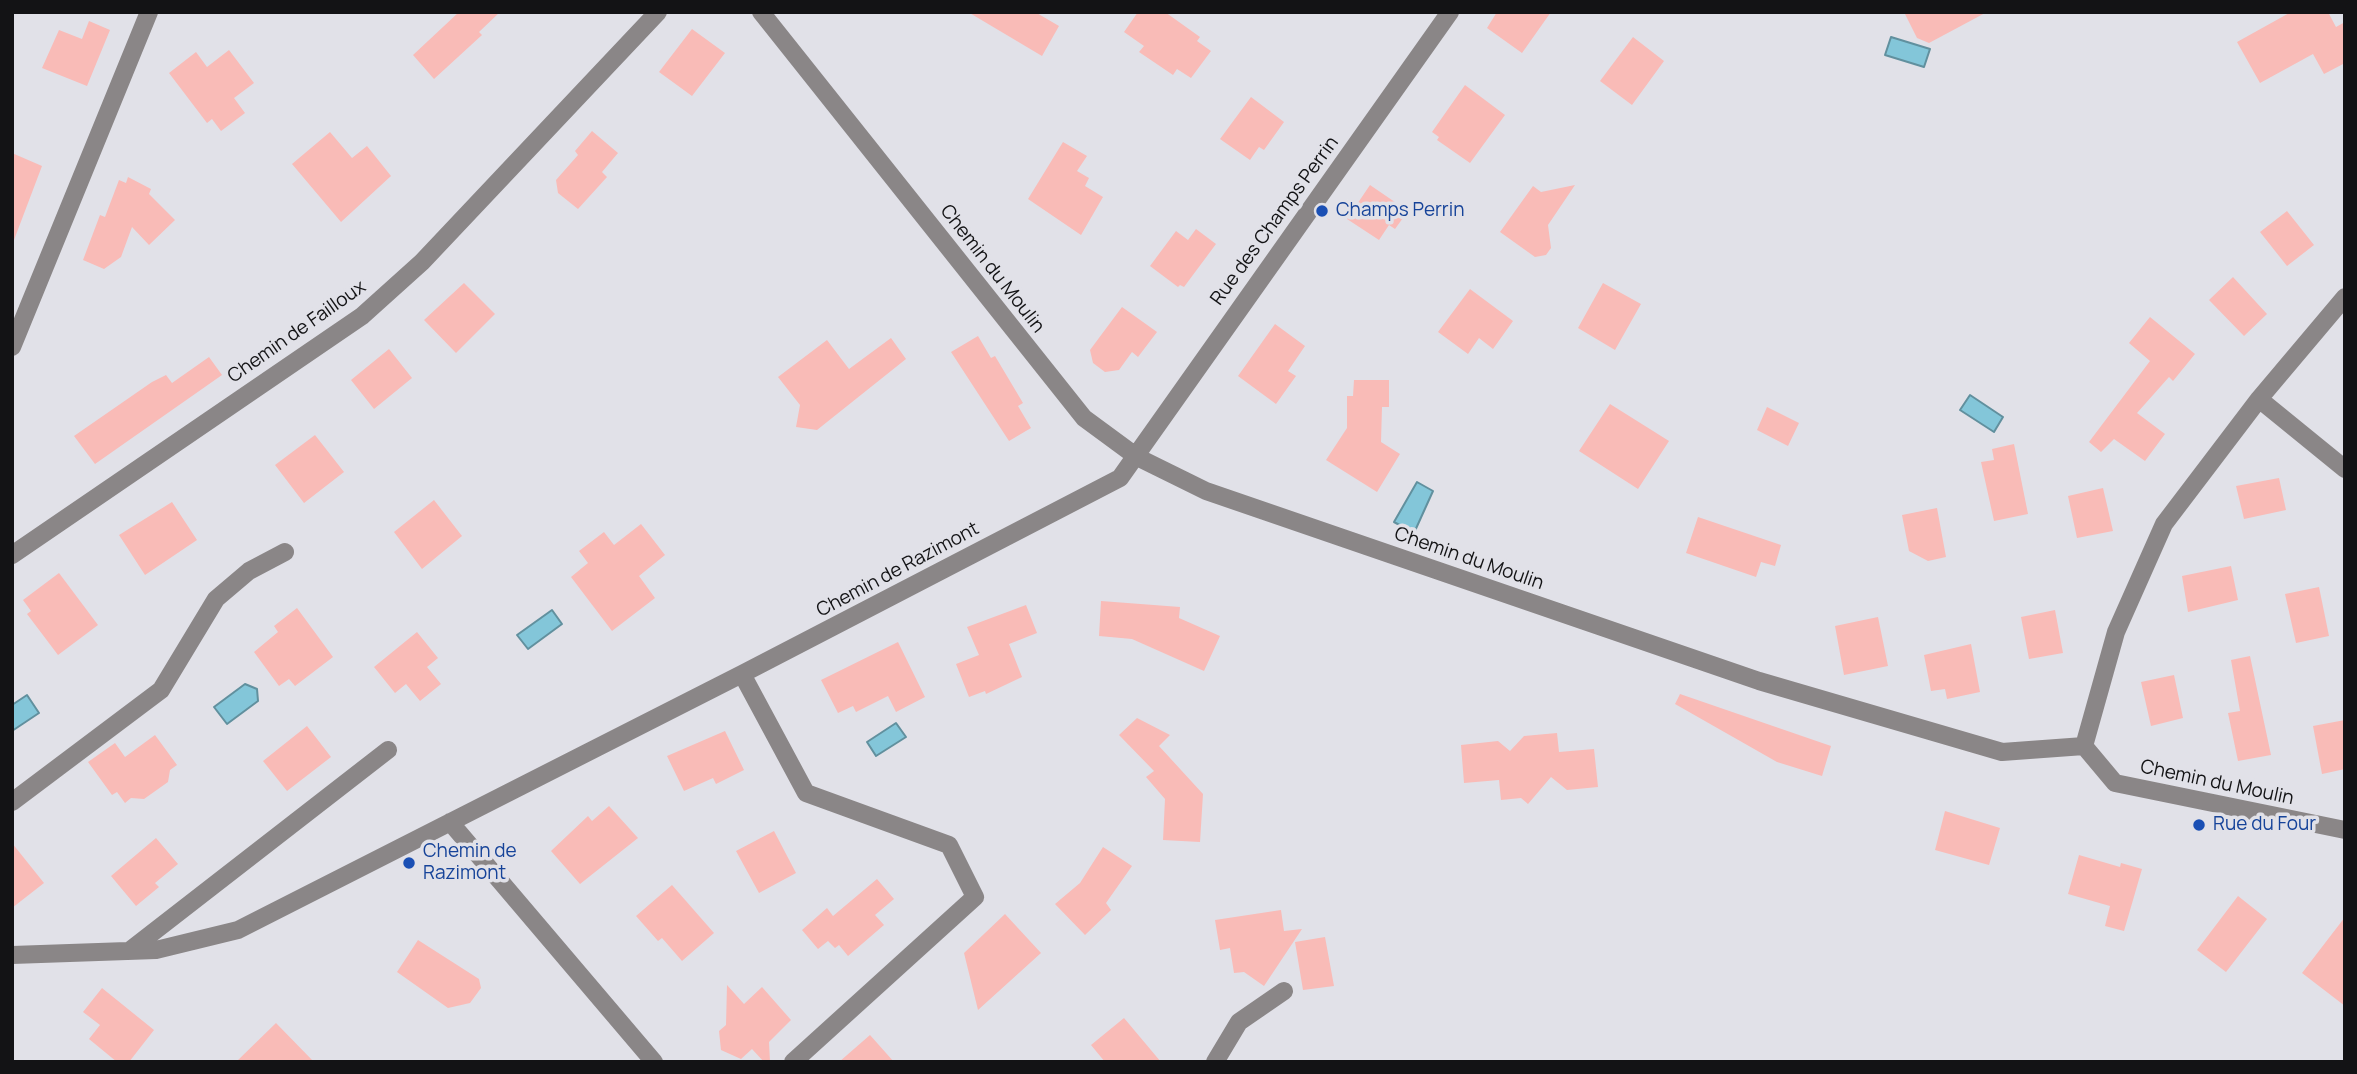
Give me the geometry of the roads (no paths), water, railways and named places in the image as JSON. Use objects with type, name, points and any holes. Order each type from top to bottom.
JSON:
[{"type":"street","points":[[12,347],[149,12]]},
{"type":"street","name":"Chemin de Failloux","points":[[12,555],[362,316],[422,262],[658,12]]},
{"type":"street","name":"Chemin du Moulin","points":[[761,12],[1084,418],[1137,457],[1206,491],[1759,681],[2002,752],[2084,746],[2115,783],[2345,830]]},
{"type":"street","name":"Rue des Champs Perrin","points":[[1137,457],[1199,363],[1450,12]]},
{"type":"street","points":[[2084,746],[2116,632],[2164,524],[2259,399],[2345,297]]},
{"type":"street","points":[[2259,399],[2345,469]]},
{"type":"street","name":"Chemin de Razimont","points":[[12,955],[156,950],[239,930],[1119,478],[1137,457]]},
{"type":"street","points":[[12,802],[161,690],[216,599],[249,571],[285,552]]},
{"type":"street","points":[[742,674],[806,793],[949,845],[975,897],[793,1062]]},
{"type":"street","points":[[129,950],[388,750]]},
{"type":"street","points":[[450,822],[654,1062]]},
{"type":"street","points":[[1215,1062],[1239,1021],[1284,991]]},
{"type":"water","points":[[1891,37],[1930,49],[1924,67],[1885,55]]},
{"type":"water","points":[[1970,395],[2003,417],[1994,432],[1960,410]]},
{"type":"water","points":[[1417,482],[1433,491],[1414,533],[1394,522]]},
{"type":"water","points":[[552,610],[562,624],[528,649],[517,635]]},
{"type":"water","points":[[245,684],[257,689],[258,701],[227,724],[214,707]]},
{"type":"water","points":[[27,695],[39,713],[12,731],[12,705]]},
{"type":"water","points":[[896,723],[906,737],[876,756],[867,742]]},
{"type":"place","name":"Champs Perrin","points":[[1322,211]]},
{"type":"place","name":"Rue du Four","points":[[2199,825]]},
{"type":"place","name":"Chemin de Razimont","points":[[409,863]]}]
